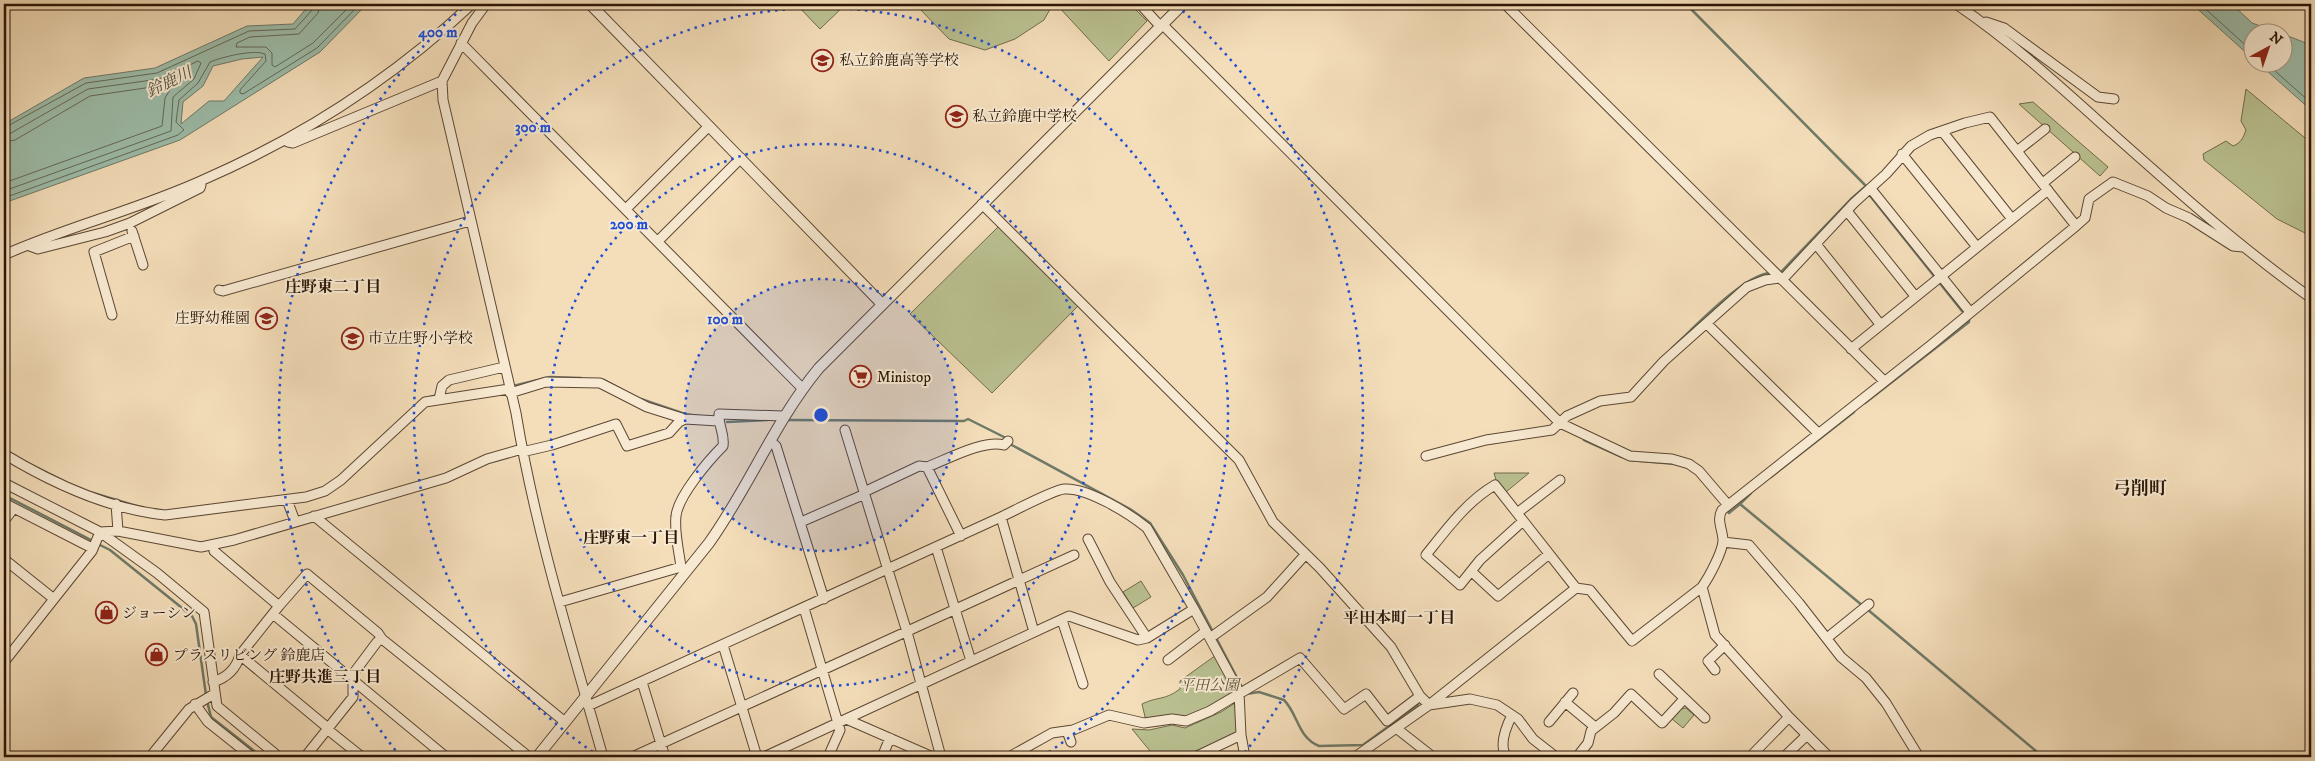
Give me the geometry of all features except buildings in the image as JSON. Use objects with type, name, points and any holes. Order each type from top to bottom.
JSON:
[{"type":"street","points":[[4,255],[204,180],[285,142],[396,69],[441,33],[472,4]]},
{"type":"street","points":[[486,4],[461,43],[442,81],[443,100],[522,451],[560,602],[603,757]]},
{"type":"street","points":[[590,4],[882,304]]},
{"type":"street","points":[[1140,4],[1560,423],[1630,456],[1672,459],[1690,464],[1699,471],[1725,507]]},
{"type":"street","points":[[537,757],[565,722],[587,701],[684,569],[731,511],[783,416],[802,388],[819,368],[1183,4]]},
{"type":"street","points":[[1506,4],[1884,381]]},
{"type":"street","points":[[1956,4],[1981,21],[2034,63],[2243,247],[2311,298]]},
{"type":"street","points":[[1981,21],[2004,28],[2098,97],[2114,99]]},
{"type":"street","points":[[461,43],[658,240],[802,388]]},
{"type":"street","points":[[285,142],[293,143],[442,81]]},
{"type":"street","points":[[1426,456],[1486,440],[1552,430],[1567,416],[1600,401],[1627,399],[1635,394],[1658,367],[1747,288],[1765,280],[1781,279],[1871,189],[1902,154],[1911,146],[1930,135],[1990,117],[2076,226]]},
{"type":"street","points":[[626,209],[709,126]]},
{"type":"street","points":[[2017,151],[2045,129]]},
{"type":"street","points":[[1942,132],[2012,219]]},
{"type":"street","points":[[1902,154],[1977,247]]},
{"type":"street","points":[[1850,349],[2012,219],[2075,157]]},
{"type":"street","points":[[658,240],[741,158]]},
{"type":"street","points":[[30,246],[38,249],[104,232],[130,223],[200,188],[204,180]]},
{"type":"street","points":[[1523,522],[1471,570],[1460,585],[1426,555],[1454,520],[1486,490],[1495,485],[1576,588],[1590,590],[1632,641],[1702,587],[1709,577],[1723,542],[1719,518],[1725,507],[2076,226],[2085,218],[2089,199],[2109,183],[2116,182],[2148,196],[2166,208],[2189,218],[2233,246],[2243,247]]},
{"type":"street","points":[[1871,189],[1937,279],[1970,312]]},
{"type":"street","points":[[982,204],[1231,453],[1273,522],[1320,568],[1391,647],[1420,696],[1429,705]]},
{"type":"street","points":[[1847,211],[1915,296]]},
{"type":"street","points":[[219,290],[233,289],[470,220]]},
{"type":"street","points":[[130,223],[143,265]]},
{"type":"street","points":[[112,315],[94,252],[134,236]]},
{"type":"street","points":[[1816,244],[1880,324]]},
{"type":"street","points":[[1707,324],[1818,433]]},
{"type":"street","points":[[439,395],[449,380],[504,367]]},
{"type":"street","points":[[4,454],[77,492],[150,513],[165,515],[287,500],[325,491],[341,480],[420,406],[439,395],[509,389],[546,382],[600,383],[634,402],[685,419]]},
{"type":"street","points":[[100,534],[118,531],[200,547],[234,540],[446,478],[486,460],[552,445],[616,424],[627,446],[669,433],[678,422],[685,419],[783,416]]},
{"type":"street","points":[[684,569],[676,516],[693,481],[709,460],[724,446],[724,438],[718,417]]},
{"type":"street","points":[[846,430],[907,632],[941,757]]},
{"type":"street","points":[[770,441],[776,446],[824,599]]},
{"type":"street","points":[[801,522],[919,466],[927,467],[981,446],[1006,443]]},
{"type":"street","points":[[927,467],[961,536]]},
{"type":"street","points":[[1517,513],[1560,480]]},
{"type":"street","points":[[4,483],[100,534],[157,573],[204,612],[212,682],[217,706],[279,757]]},
{"type":"street","points":[[587,701],[642,682],[1062,489],[1082,492],[1102,500],[1136,519],[1147,528],[1211,635],[1239,692],[1243,692]]},
{"type":"street","points":[[287,500],[294,521]]},
{"type":"street","points":[[4,503],[92,548]]},
{"type":"street","points":[[116,504],[118,531]]},
{"type":"street","points":[[4,521],[14,508]]},
{"type":"street","points":[[314,516],[565,722]]},
{"type":"street","points":[[1001,517],[1034,632]]},
{"type":"street","points":[[4,662],[92,552],[92,548],[100,534]]},
{"type":"street","points":[[1088,539],[1110,582],[1147,638]]},
{"type":"street","points":[[1723,542],[1749,545],[1841,657],[1866,678],[1886,703],[1919,757]]},
{"type":"street","points":[[936,547],[971,661]]},
{"type":"street","points":[[214,551],[279,606]]},
{"type":"street","points":[[1471,570],[1498,596],[1549,554]]},
{"type":"street","points":[[632,757],[1074,555]]},
{"type":"street","points":[[1168,660],[1211,635],[1267,597],[1305,555]]},
{"type":"street","points":[[4,559],[54,599]]},
{"type":"street","points":[[560,602],[684,569]]},
{"type":"street","points":[[212,682],[224,679],[238,662],[240,655],[307,574],[378,633],[382,639],[529,757]]},
{"type":"street","points":[[1702,587],[1710,625],[1715,635],[1789,717],[1829,757]]},
{"type":"street","points":[[1355,757],[1429,705],[1576,588]]},
{"type":"street","points":[[1827,638],[1865,607]]},
{"type":"street","points":[[804,608],[823,670],[843,721],[829,755],[840,757]]},
{"type":"street","points":[[764,757],[1069,616],[1138,640],[1147,638],[1194,609]]},
{"type":"street","points":[[273,614],[446,757]]},
{"type":"street","points":[[1062,620],[1083,684]]},
{"type":"street","points":[[305,757],[353,697],[351,679],[377,642],[382,639]]},
{"type":"street","points":[[723,645],[757,757]]},
{"type":"street","points":[[1715,670],[1708,662],[1725,645]]},
{"type":"street","points":[[240,655],[362,757]]},
{"type":"street","points":[[1009,757],[1052,733],[1067,731],[1108,715],[1144,723],[1172,719],[1186,721],[1210,711],[1300,658],[1344,709],[1366,694],[1387,721],[1420,696]]},
{"type":"street","points":[[1658,674],[1705,718]]},
{"type":"street","points":[[642,682],[665,757]]},
{"type":"street","points":[[1243,692],[1242,735],[1245,757]]},
{"type":"street","points":[[1549,722],[1573,693]]},
{"type":"street","points":[[150,757],[189,709],[214,694]]},
{"type":"street","points":[[1577,757],[1588,742],[1589,734],[1595,727],[1614,713],[1631,694],[1662,723],[1684,700]]},
{"type":"street","points":[[1429,705],[1476,700],[1497,705],[1512,715],[1533,739],[1556,757]]},
{"type":"street","points":[[1565,702],[1595,727]]},
{"type":"street","points":[[195,704],[208,722],[252,757]]},
{"type":"street","points":[[1507,757],[1504,753],[1503,743],[1512,715]]},
{"type":"street","points":[[1750,757],[1789,717]]},
{"type":"street","points":[[843,721],[890,738],[933,757]]},
{"type":"street","points":[[1396,728],[1432,757]]},
{"type":"street","points":[[1067,731],[1070,742]]},
{"type":"street","points":[[1195,757],[1242,735]]},
{"type":"street","points":[[1784,757],[1807,735]]},
{"type":"street","points":[[882,757],[890,738]]},
{"type":"green space","points":[[796,4],[846,4],[820,29]]},
{"type":"green space","points":[[915,4],[1053,4],[1044,20],[1015,39],[985,50],[949,39]]},
{"type":"green space","points":[[1056,4],[1130,4],[1147,21],[1109,61]]},
{"type":"green space","points":[[2246,89],[2311,143],[2311,236],[2277,219],[2204,160],[2203,154],[2226,141],[2233,146],[2243,138],[2246,130],[2241,121]]},
{"type":"green space","points":[[2033,102],[2108,167],[2100,176],[2019,104]]},
{"type":"green space","points":[[999,226],[1078,306],[992,393],[910,314]]},
{"type":"green space","points":[[1494,473],[1529,473],[1506,492],[1496,480]]},
{"type":"green space","points":[[1141,581],[1151,597],[1133,608],[1123,592]]},
{"type":"green space","name":"平田公園","points":[[1216,655],[1235,689],[1227,698],[1205,711],[1185,719],[1146,721],[1142,704],[1174,693],[1180,689],[1180,681]]},
{"type":"green space","points":[[1235,703],[1237,732],[1189,757],[1155,757],[1132,729],[1149,730],[1172,725],[1185,728],[1221,712]]},
{"type":"green space","points":[[1686,708],[1694,715],[1683,728],[1672,719],[1680,709]]},
{"type":"water","name":"鈴鹿川","points":[[310,4],[367,4],[320,52],[180,140],[4,203],[4,127],[6,123],[84,78],[155,68],[247,26],[293,24]],"holes":[[[263,57],[224,101],[209,101],[181,124],[183,102],[203,86],[213,66],[242,59]]]},
{"type":"water","points":[[2192,4],[2232,4],[2251,22],[2242,22],[2242,49]]},
{"type":"water","points":[[2292,38],[2311,45],[2311,110],[2268,72],[2292,72]]},
{"type":"waterway","points":[[1686,4],[1866,186],[1851,199],[1781,272]]},
{"type":"waterway","points":[[1871,197],[1962,311]]},
{"type":"waterway","points":[[1672,348],[1705,316],[1746,283],[1770,273]]},
{"type":"waterway","points":[[1865,403],[1969,322],[1969,317]]},
{"type":"waterway","points":[[513,386],[550,377],[581,378]]},
{"type":"waterway","points":[[604,380],[619,388]]},
{"type":"waterway","points":[[426,398],[438,395]]},
{"type":"waterway","points":[[641,399],[685,414],[698,416]]},
{"type":"waterway","points":[[1771,477],[1854,412]]},
{"type":"waterway","points":[[786,420],[964,421],[968,419],[1004,437],[1006,440]]},
{"type":"waterway","points":[[727,422],[768,420]]},
{"type":"waterway","points":[[1584,440],[1622,457]]},
{"type":"waterway","points":[[1010,444],[1130,509],[1150,523],[1183,575],[1243,689]]},
{"type":"waterway","points":[[20,459],[64,481]]},
{"type":"waterway","points":[[1629,460],[1676,464]]},
{"type":"waterway","points":[[90,492],[140,507]]},
{"type":"waterway","points":[[1741,503],[1751,493]]},
{"type":"waterway","points":[[4,495],[93,541]]},
{"type":"waterway","points":[[1727,510],[1729,513],[1740,504],[1863,606]]},
{"type":"waterway","points":[[98,544],[110,550],[192,616],[196,624],[206,695]]},
{"type":"waterway","points":[[1867,609],[2043,757]]},
{"type":"waterway","points":[[1246,694],[1259,692],[1284,700],[1302,732],[1319,746],[1363,745],[1418,705]]},
{"type":"waterway","points":[[207,701],[211,717],[262,757]]},
{"type":"place","name":"私立鈴鹿高等学校","points":[[823,60]]},
{"type":"place","name":"私立鈴鹿中学校","points":[[956,116]]},
{"type":"place","name":"庄野幼稚園","points":[[266,318]]},
{"type":"place","name":"市立庄野小学校","points":[[352,338]]},
{"type":"place","name":"Ministop","points":[[861,377]]},
{"type":"place","name":"ジョーシン","points":[[106,613]]},
{"type":"place","name":"プラスリビング 鈴鹿店","points":[[157,655]]},
{"type":"district","name":"庄野東二丁目","points":[[333,287]]},
{"type":"district","name":"弓削町","points":[[2140,489]]},
{"type":"district","name":"庄野東一丁目","points":[[631,538]]},
{"type":"district","name":"平田本町一丁目","points":[[1399,618]]},
{"type":"district","name":"庄野共進三丁目","points":[[325,677]]}]
